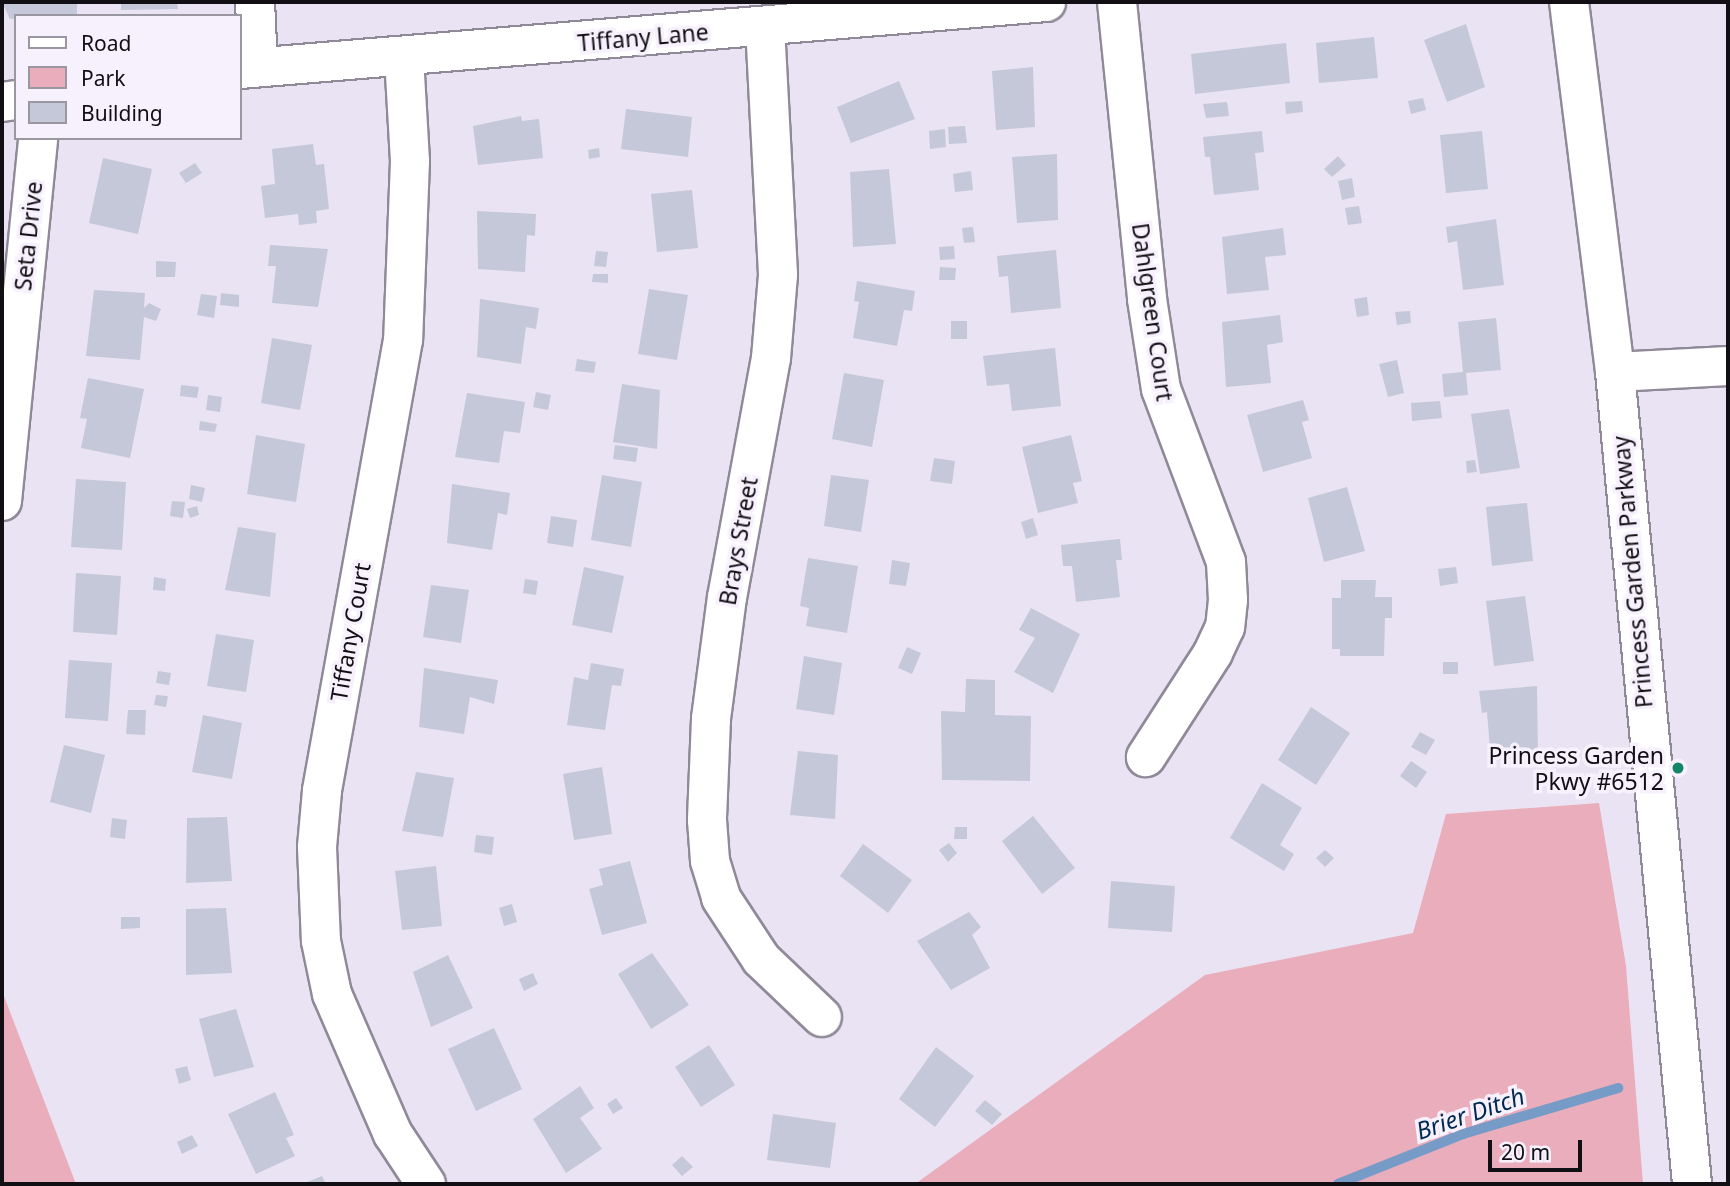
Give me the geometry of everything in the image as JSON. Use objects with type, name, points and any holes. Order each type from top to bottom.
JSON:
[{"type":"street","points":[[249,68],[255,2]]},
{"type":"street","name":"Tiffany Lane","points":[[249,68],[1046,2]]},
{"type":"street","name":"Dahlgreen Court","points":[[1117,2],[1146,299],[1161,390],[1226,562],[1228,600],[1225,627],[1213,653],[1146,757]]},
{"type":"street","name":"Princess Garden Parkway","points":[[1569,2],[1615,372],[1692,1184]]},
{"type":"street","name":"Brays Street","points":[[765,26],[778,275],[771,358],[727,597],[711,719],[707,820],[710,861],[721,898],[761,959],[822,1017]]},
{"type":"street","name":"Tiffany Court","points":[[404,57],[410,160],[403,340],[321,791],[317,884],[321,941],[332,994],[393,1134],[426,1184]]},
{"type":"street","name":"Seta Drive","points":[[2,501],[38,140]]},
{"type":"street","points":[[1615,372],[1728,366]]},
{"type":"green space","points":[[1599,803],[1626,966],[1643,1184],[915,1184],[1205,975],[1413,933],[1446,814]]},
{"type":"green space","points":[[2,991],[76,1184],[2,1184]]},
{"type":"building","points":[[2,2],[77,2],[77,14],[14,14],[14,19],[10,19]]},
{"type":"building","points":[[121,2],[177,2],[178,9],[121,10]]},
{"type":"building","points":[[1466,24],[1485,87],[1447,102],[1424,40]]},
{"type":"building","points":[[1374,37],[1378,78],[1319,83],[1316,43]]},
{"type":"building","points":[[1286,43],[1290,83],[1195,94],[1191,54]]},
{"type":"building","points":[[1033,67],[1035,127],[996,130],[992,71]]},
{"type":"building","points":[[899,81],[915,119],[851,143],[837,107]]},
{"type":"building","points":[[1423,98],[1426,110],[1411,114],[1408,101]]},
{"type":"building","points":[[1302,101],[1303,112],[1286,114],[1285,102]]},
{"type":"building","points":[[1227,102],[1229,116],[1206,118],[1203,104]]},
{"type":"building","points":[[626,109],[692,117],[688,157],[621,149]]},
{"type":"building","points":[[521,116],[522,121],[539,119],[543,158],[478,165],[473,126]]},
{"type":"building","points":[[965,126],[967,143],[949,144],[948,127]]},
{"type":"building","points":[[945,129],[946,147],[930,149],[929,131]]},
{"type":"building","points":[[1262,131],[1264,152],[1255,153],[1259,190],[1214,195],[1210,157],[1205,157],[1203,137]]},
{"type":"building","points":[[1482,131],[1488,189],[1446,193],[1440,135]]},
{"type":"building","points":[[313,144],[316,165],[324,164],[329,209],[316,211],[317,223],[299,225],[298,214],[265,218],[261,186],[275,184],[272,149]]},
{"type":"building","points":[[599,148],[600,157],[589,159],[588,150]]},
{"type":"building","points":[[1057,154],[1058,220],[1017,223],[1012,157]]},
{"type":"building","points":[[1338,156],[1346,165],[1332,177],[1324,169]]},
{"type":"building","points":[[103,158],[152,169],[138,234],[89,223]]},
{"type":"building","points":[[195,163],[202,173],[186,183],[179,173]]},
{"type":"building","points":[[889,169],[896,244],[853,247],[850,172]]},
{"type":"building","points":[[971,171],[973,190],[955,192],[953,174]]},
{"type":"building","points":[[1352,178],[1355,197],[1342,200],[1338,181]]},
{"type":"building","points":[[692,190],[698,248],[657,252],[651,194]]},
{"type":"building","points":[[1359,206],[1362,223],[1348,225],[1345,208]]},
{"type":"building","points":[[477,211],[536,214],[535,236],[527,235],[525,272],[478,269]]},
{"type":"building","points":[[1496,219],[1504,285],[1463,290],[1457,241],[1448,243],[1446,227]]},
{"type":"building","points":[[973,227],[975,242],[964,243],[962,228]]},
{"type":"building","points":[[1283,228],[1286,255],[1265,257],[1269,290],[1227,294],[1222,237]]},
{"type":"building","points":[[270,245],[328,249],[318,307],[272,303],[276,266],[268,266]]},
{"type":"building","points":[[954,246],[955,259],[940,260],[939,247]]},
{"type":"building","points":[[1056,250],[1061,308],[1011,313],[1008,276],[999,277],[997,256]]},
{"type":"building","points":[[596,251],[608,252],[606,267],[594,266]]},
{"type":"building","points":[[156,261],[176,262],[175,277],[156,277]]},
{"type":"building","points":[[940,267],[956,268],[955,280],[939,280]]},
{"type":"building","points":[[593,274],[608,274],[608,283],[592,282]]},
{"type":"building","points":[[857,281],[915,291],[912,311],[904,310],[897,346],[853,338],[859,302],[854,301]]},
{"type":"building","points":[[649,289],[688,295],[677,360],[638,354]]},
{"type":"building","points":[[94,290],[145,293],[144,308],[149,303],[161,309],[156,321],[144,317],[140,360],[86,356]]},
{"type":"building","points":[[221,293],[239,295],[239,307],[220,305]]},
{"type":"building","points":[[201,294],[217,296],[214,318],[197,315]]},
{"type":"building","points":[[1367,297],[1369,315],[1357,317],[1354,299]]},
{"type":"building","points":[[480,299],[539,308],[536,329],[526,327],[521,364],[477,357]]},
{"type":"building","points":[[1410,311],[1411,323],[1397,325],[1395,312]]},
{"type":"building","points":[[1280,315],[1283,342],[1267,345],[1271,383],[1226,387],[1222,322]]},
{"type":"building","points":[[1496,318],[1501,370],[1466,373],[1468,395],[1444,397],[1442,374],[1463,372],[1458,322]]},
{"type":"building","points":[[951,321],[967,321],[967,339],[951,339]]},
{"type":"building","points":[[272,338],[312,345],[300,410],[261,403]]},
{"type":"building","points":[[1055,348],[1061,406],[1012,411],[1009,384],[987,386],[983,356]]},
{"type":"building","points":[[577,359],[596,362],[594,373],[575,371]]},
{"type":"building","points":[[1397,360],[1404,393],[1388,397],[1379,364]]},
{"type":"building","points":[[844,373],[884,380],[872,447],[832,439]]},
{"type":"building","points":[[88,378],[144,389],[130,458],[81,448],[87,419],[80,418]]},
{"type":"building","points":[[622,384],[660,390],[657,449],[613,442]]},
{"type":"building","points":[[181,385],[199,387],[197,398],[180,396]]},
{"type":"building","points":[[536,392],[551,395],[548,410],[533,407]]},
{"type":"building","points":[[467,393],[525,402],[520,433],[504,431],[499,463],[455,457]]},
{"type":"building","points":[[208,395],[222,397],[220,412],[206,410]]},
{"type":"building","points":[[1303,400],[1309,420],[1302,422],[1312,458],[1263,472],[1247,415]]},
{"type":"building","points":[[1440,401],[1442,418],[1412,421],[1411,403]]},
{"type":"building","points":[[1509,409],[1520,468],[1480,474],[1471,414]]},
{"type":"building","points":[[200,421],[217,424],[215,432],[199,430]]},
{"type":"building","points":[[256,435],[305,444],[296,502],[247,494]]},
{"type":"building","points":[[1071,435],[1082,481],[1073,483],[1078,503],[1038,513],[1022,447]]},
{"type":"building","points":[[615,445],[638,448],[636,462],[613,459]]},
{"type":"building","points":[[934,458],[955,461],[952,484],[930,481]]},
{"type":"building","points":[[1475,460],[1477,472],[1467,473],[1466,461]]},
{"type":"building","points":[[602,475],[642,482],[631,547],[591,540]]},
{"type":"building","points":[[831,475],[869,480],[861,532],[824,526]]},
{"type":"building","points":[[76,479],[126,482],[122,550],[71,547]]},
{"type":"building","points":[[452,484],[510,493],[507,515],[498,513],[492,550],[447,543]]},
{"type":"building","points":[[191,485],[205,488],[202,502],[189,499]]},
{"type":"building","points":[[1347,487],[1365,551],[1324,562],[1308,498]]},
{"type":"building","points":[[172,501],[185,502],[183,518],[170,516]]},
{"type":"building","points":[[1527,503],[1533,561],[1492,566],[1486,507]]},
{"type":"building","points":[[197,506],[199,515],[190,518],[187,509]]},
{"type":"building","points":[[551,516],[577,520],[573,547],[547,543]]},
{"type":"building","points":[[1033,518],[1038,535],[1026,539],[1021,522]]},
{"type":"building","points":[[238,527],[276,533],[270,597],[225,590]]},
{"type":"building","points":[[1120,539],[1122,560],[1116,560],[1120,597],[1076,602],[1072,566],[1063,566],[1061,545]]},
{"type":"building","points":[[808,558],[858,566],[847,633],[806,626],[809,608],[800,606]]},
{"type":"building","points":[[892,560],[910,563],[906,586],[889,584]]},
{"type":"building","points":[[584,567],[624,576],[612,633],[572,625]]},
{"type":"building","points":[[1456,567],[1458,583],[1440,586],[1438,569]]},
{"type":"building","points":[[76,573],[121,576],[117,635],[73,632]]},
{"type":"building","points":[[154,577],[166,579],[165,591],[153,590]]},
{"type":"building","points":[[525,579],[538,581],[536,595],[523,593]]},
{"type":"building","points":[[1341,580],[1376,580],[1375,597],[1392,597],[1392,618],[1385,618],[1384,656],[1340,656],[1340,649],[1332,649],[1332,598],[1341,598]]},
{"type":"building","points":[[431,585],[469,590],[461,643],[423,637]]},
{"type":"building","points":[[1525,596],[1534,661],[1494,666],[1486,601]]},
{"type":"building","points":[[1031,608],[1080,634],[1053,693],[1014,672],[1035,638],[1019,630]]},
{"type":"building","points":[[216,634],[254,640],[246,692],[207,686]]},
{"type":"building","points":[[907,647],[921,653],[912,674],[898,668]]},
{"type":"building","points":[[804,656],[842,663],[834,715],[796,709]]},
{"type":"building","points":[[69,660],[112,663],[108,721],[65,718]]},
{"type":"building","points":[[1443,662],[1458,662],[1458,674],[1443,674]]},
{"type":"building","points":[[591,663],[624,669],[621,686],[612,685],[605,730],[567,725],[574,677],[588,680]]},
{"type":"building","points":[[424,668],[498,680],[494,704],[470,697],[464,734],[419,727]]},
{"type":"building","points":[[158,671],[171,673],[169,685],[156,683]]},
{"type":"building","points":[[966,679],[995,680],[995,715],[1031,716],[1030,781],[942,780],[941,711],[965,712]]},
{"type":"building","points":[[1537,686],[1538,756],[1491,761],[1487,712],[1482,713],[1479,691]]},
{"type":"building","points":[[156,695],[168,696],[166,707],[154,705]]},
{"type":"building","points":[[1311,707],[1350,733],[1316,785],[1278,760]]},
{"type":"building","points":[[128,710],[146,710],[145,735],[126,734]]},
{"type":"building","points":[[203,715],[242,723],[232,779],[192,772]]},
{"type":"building","points":[[1420,732],[1435,740],[1426,755],[1411,747]]},
{"type":"building","points":[[64,745],[105,755],[91,813],[50,802]]},
{"type":"building","points":[[798,751],[838,755],[835,819],[790,815]]},
{"type":"building","points":[[1411,761],[1427,772],[1416,788],[1400,776]]},
{"type":"building","points":[[602,767],[612,834],[574,840],[563,774]]},
{"type":"building","points":[[416,772],[454,778],[443,837],[402,831]]},
{"type":"building","points":[[1262,783],[1302,808],[1280,845],[1294,854],[1284,871],[1230,838]]},
{"type":"building","points":[[1033,816],[1075,868],[1042,894],[1002,841]]},
{"type":"building","points":[[227,817],[232,881],[186,883],[187,818]]},
{"type":"building","points":[[112,818],[127,820],[125,839],[110,837]]},
{"type":"building","points":[[955,827],[967,827],[967,839],[954,839]]},
{"type":"building","points":[[476,835],[494,837],[492,855],[474,852]]},
{"type":"building","points":[[949,843],[957,853],[948,862],[939,850]]},
{"type":"building","points":[[863,844],[912,880],[888,913],[840,876]]},
{"type":"building","points":[[1325,850],[1334,858],[1325,867],[1316,858]]},
{"type":"building","points":[[630,861],[647,923],[602,935],[589,889],[603,885],[599,869]]},
{"type":"building","points":[[436,866],[442,926],[402,930],[395,871]]},
{"type":"building","points":[[1111,881],[1175,886],[1172,932],[1108,928]]},
{"type":"building","points":[[512,904],[517,922],[504,926],[499,908]]},
{"type":"building","points":[[226,908],[232,973],[186,975],[186,909]]},
{"type":"building","points":[[969,912],[981,927],[972,935],[990,968],[951,990],[917,941]]},
{"type":"building","points":[[121,917],[140,917],[140,928],[121,929]]},
{"type":"building","points":[[652,953],[689,1005],[651,1029],[618,974]]},
{"type":"building","points":[[448,955],[473,1008],[431,1027],[413,972]]},
{"type":"building","points":[[533,973],[538,984],[524,991],[519,979]]},
{"type":"building","points":[[236,1009],[254,1067],[214,1077],[199,1019]]},
{"type":"building","points":[[494,1028],[522,1089],[476,1111],[448,1049]]},
{"type":"building","points":[[709,1045],[735,1085],[701,1107],[675,1067]]},
{"type":"building","points":[[936,1047],[974,1076],[935,1127],[899,1099]]},
{"type":"building","points":[[187,1066],[191,1080],[179,1084],[175,1069]]},
{"type":"building","points":[[580,1086],[594,1108],[580,1118],[602,1149],[566,1173],[533,1119]]},
{"type":"building","points":[[275,1092],[294,1135],[286,1138],[295,1156],[256,1174],[228,1114]]},
{"type":"building","points":[[616,1098],[623,1108],[613,1114],[607,1104]]},
{"type":"building","points":[[985,1100],[1002,1114],[992,1125],[975,1111]]},
{"type":"building","points":[[773,1114],[836,1123],[830,1168],[767,1160]]},
{"type":"building","points":[[192,1135],[198,1146],[182,1154],[177,1142]]},
{"type":"building","points":[[682,1156],[693,1167],[682,1176],[672,1165]]},
{"type":"building","points":[[322,1176],[326,1184],[302,1184]]},
{"type":"waterway","name":"Brier Ditch","points":[[1338,1184],[1463,1134],[1618,1088]]},
{"type":"place","name":"Princess Garden Pkwy #6512","points":[[1678,768]]}]
